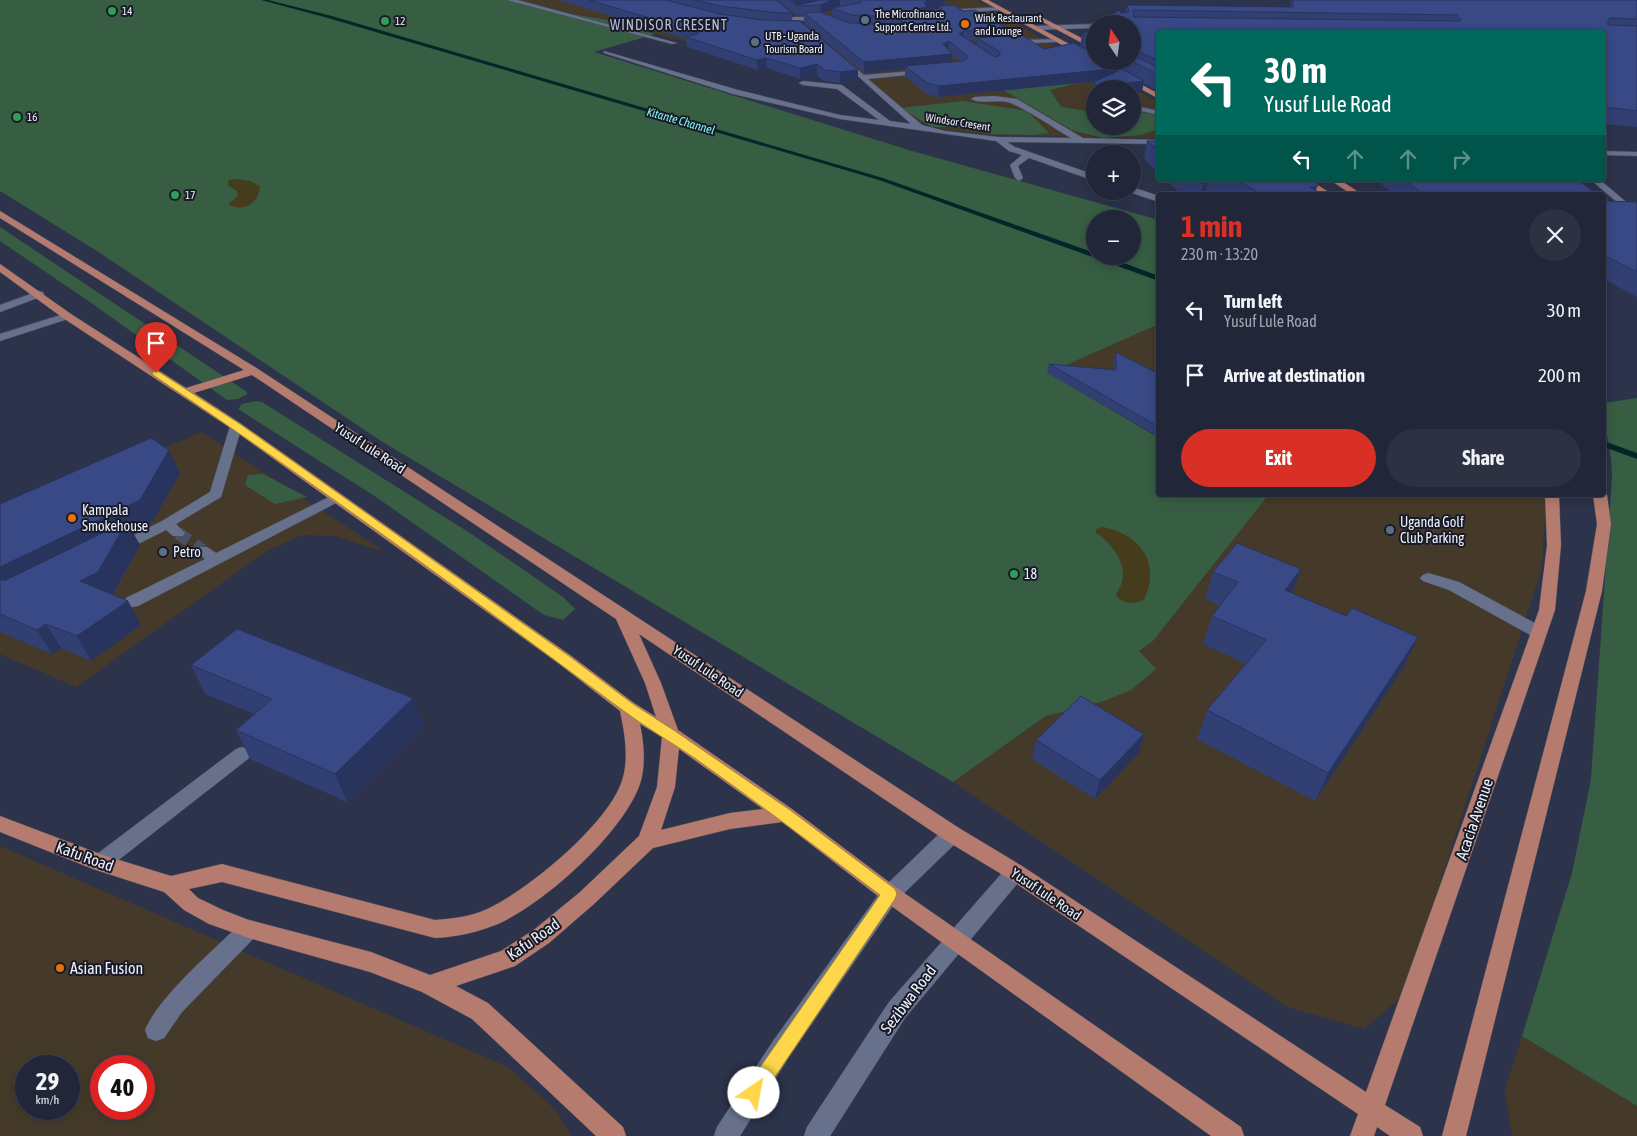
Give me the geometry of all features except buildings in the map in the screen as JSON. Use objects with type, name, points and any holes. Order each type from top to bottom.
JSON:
[{"type":"main road","points":[[984,0],[1086,56]]},
{"type":"main road","points":[[1031,14],[1086,43]]},
{"type":"main road","points":[[1119,75],[1156,95]]},
{"type":"main road","points":[[1307,182],[1324,192]]},
{"type":"main road","points":[[1337,182],[1354,192]]},
{"type":"main road","name":"Yusuf Lule Road","points":[[0,214],[254,371],[952,834],[1015,872],[1411,1136]]},
{"type":"main road","points":[[0,266],[67,316],[236,426],[572,665],[628,708],[671,734],[785,814],[890,894],[1232,1136]]},
{"type":"main road","points":[[186,392],[254,371]]},
{"type":"main road","name":"Acacia Avenue","points":[[1362,1136],[1547,610],[1554,545],[1552,497]]},
{"type":"main road","points":[[1454,1136],[1594,591],[1604,524],[1600,497]]},
{"type":"main road","name":"Kafu Road","points":[[0,824],[100,863],[172,885],[191,904],[216,917],[249,929],[371,962],[430,985],[507,959],[542,936],[587,898],[647,841],[666,787],[671,734],[653,683],[620,612]]},
{"type":"main road","points":[[172,885],[222,873],[435,930],[463,927],[497,914],[532,892],[567,863],[616,812],[630,786],[635,759],[634,729],[628,708]]},
{"type":"main road","points":[[647,841],[730,821],[785,814]]},
{"type":"main road","points":[[430,985],[458,998],[480,1012],[528,1054],[614,1136]]},
{"type":"street","points":[[510,0],[674,43]]},
{"type":"street","points":[[928,26],[920,20],[937,19],[928,13],[1001,9]]},
{"type":"street","points":[[784,12],[803,27]]},
{"type":"street","points":[[793,19],[830,18]]},
{"type":"street","points":[[1034,28],[1086,26]]},
{"type":"street","points":[[1001,43],[1057,40]]},
{"type":"street","points":[[606,52],[736,92],[840,117],[919,127]]},
{"type":"street","name":"Windsor Cresent","points":[[833,52],[919,127],[945,133],[998,139],[1156,142]]},
{"type":"street","points":[[863,77],[933,71]]},
{"type":"street","points":[[803,83],[839,88],[888,123]]},
{"type":"street","points":[[975,99],[1014,101],[1082,140]]},
{"type":"street","points":[[1141,109],[1156,112]]},
{"type":"street","points":[[998,139],[1012,149],[1086,175]]},
{"type":"street","points":[[1606,153],[1637,154]]},
{"type":"street","points":[[1019,178],[1014,165],[1028,155]]},
{"type":"street","points":[[1597,182],[1637,216]]},
{"type":"street","points":[[1141,193],[1156,198]]},
{"type":"street","points":[[0,309],[39,294]]},
{"type":"street","points":[[0,338],[67,316]]},
{"type":"street","points":[[105,555],[172,529],[216,494],[236,426]]},
{"type":"street","points":[[132,602],[335,498]]},
{"type":"street","points":[[202,550],[215,560]]},
{"type":"street","points":[[1428,578],[1454,586],[1538,632]]},
{"type":"street","points":[[100,863],[242,754]]},
{"type":"street","points":[[726,1136],[781,1049],[890,894],[952,834]]},
{"type":"street","name":"Sezibwa Road","points":[[816,1136],[897,1010],[1015,872]]},
{"type":"street","points":[[156,1030],[174,1005],[249,929]]},
{"type":"shaded area","points":[[520,0],[633,0],[752,58],[663,36],[614,21],[572,14]]},
{"type":"shaded area","points":[[777,0],[977,0],[1040,38],[1086,63],[1086,70],[1100,70],[1118,80],[1086,80],[1086,135],[1141,135],[1141,92],[1156,100],[1156,138],[990,135],[940,129],[917,121]]},
{"type":"shaded area","points":[[1156,325],[1156,435],[1047,373]]},
{"type":"shaded area","points":[[202,432],[385,552],[335,536],[302,535],[267,551],[76,687],[0,654],[0,518]]},
{"type":"shaded area","points":[[1262,497],[1546,497],[1542,568],[1404,995],[1364,1029],[1287,1007],[953,782],[1153,641],[1265,499]]},
{"type":"shaded area","points":[[0,846],[508,1067],[557,1111],[571,1136],[0,1136]]},
{"type":"shaded area","points":[[1522,1036],[1637,1106],[1637,1136],[1512,1136],[1505,1090]]},
{"type":"green space","points":[[0,0],[520,0],[572,14],[614,21],[655,34],[594,52],[912,151],[1123,210],[1086,210],[1086,265],[1141,265],[1141,215],[1156,219],[1156,325],[1048,373],[1156,436],[1156,497],[1266,498],[1153,641],[1139,651],[1156,669],[1131,690],[1104,701],[1046,716],[953,782],[381,441],[97,251],[0,191]]},
{"type":"green space","points":[[1082,82],[1050,90],[1061,107],[1086,111],[1086,134],[1072,130],[993,84]]},
{"type":"green space","points":[[962,101],[1027,111],[1049,133],[1033,135],[992,134],[956,127],[932,127],[901,108]]},
{"type":"green space","points":[[1141,112],[1152,114],[1156,117],[1156,130],[1141,135]]},
{"type":"green space","points":[[1091,135],[1140,135],[1103,138]]},
{"type":"green space","points":[[0,227],[247,392],[247,394],[238,399],[227,400],[90,302],[0,241]]},
{"type":"green space","points":[[1637,398],[1637,1106],[1522,1036],[1572,873],[1591,779],[1612,477],[1606,428],[1606,403]]},
{"type":"green space","points":[[256,401],[262,402],[473,535],[563,597],[575,609],[563,620],[544,615],[376,497],[238,409],[242,404]]},
{"type":"green space","points":[[263,474],[307,497],[275,504],[245,485],[248,475]]},
{"type":"sand","points":[[229,180],[250,181],[260,186],[257,198],[249,205],[239,208],[228,204],[237,197],[238,192],[228,185]]},
{"type":"sand","points":[[1103,527],[1128,537],[1144,553],[1149,563],[1150,574],[1149,587],[1144,600],[1129,603],[1116,596],[1122,582],[1122,568],[1112,547],[1096,533],[1096,529]]},
{"type":"waterway","name":"Kitante Channel","points":[[263,0],[330,17],[881,179],[1086,252]]},
{"type":"waterway","name":"Kitante Channel","points":[[1122,265],[1156,278]]},
{"type":"waterway","name":"Kitante Channel","points":[[1606,444],[1637,456]]},
{"type":"tunnel","points":[[178,533],[202,550]]},
{"type":"place","name":"14","points":[[112,11]]},
{"type":"place","name":"The Microfinance Support Centre Ltd.","points":[[865,20]]},
{"type":"place","name":"12","points":[[385,21]]},
{"type":"place","name":"Wink Restaurant and Lounge","points":[[965,24]]},
{"type":"place","name":"UTB - Uganda Tourism Board","points":[[755,42]]},
{"type":"place","name":"16","points":[[17,117]]},
{"type":"place","name":"17","points":[[175,195]]},
{"type":"place","name":"Kampala Smokehouse","points":[[72,518]]},
{"type":"place","name":"Uganda Golf Club Parking","points":[[1390,530]]},
{"type":"place","name":"Petro","points":[[163,552]]},
{"type":"place","name":"18","points":[[1014,574]]},
{"type":"place","name":"Asian Fusion","points":[[60,968]]},
{"type":"district","name":"WINDISOR CRESENT","points":[[669,25]]},
{"type":"route","points":[[156,373],[236,426],[604,688],[628,708],[671,734],[785,814],[890,894],[781,1049],[754,1093]]}]
